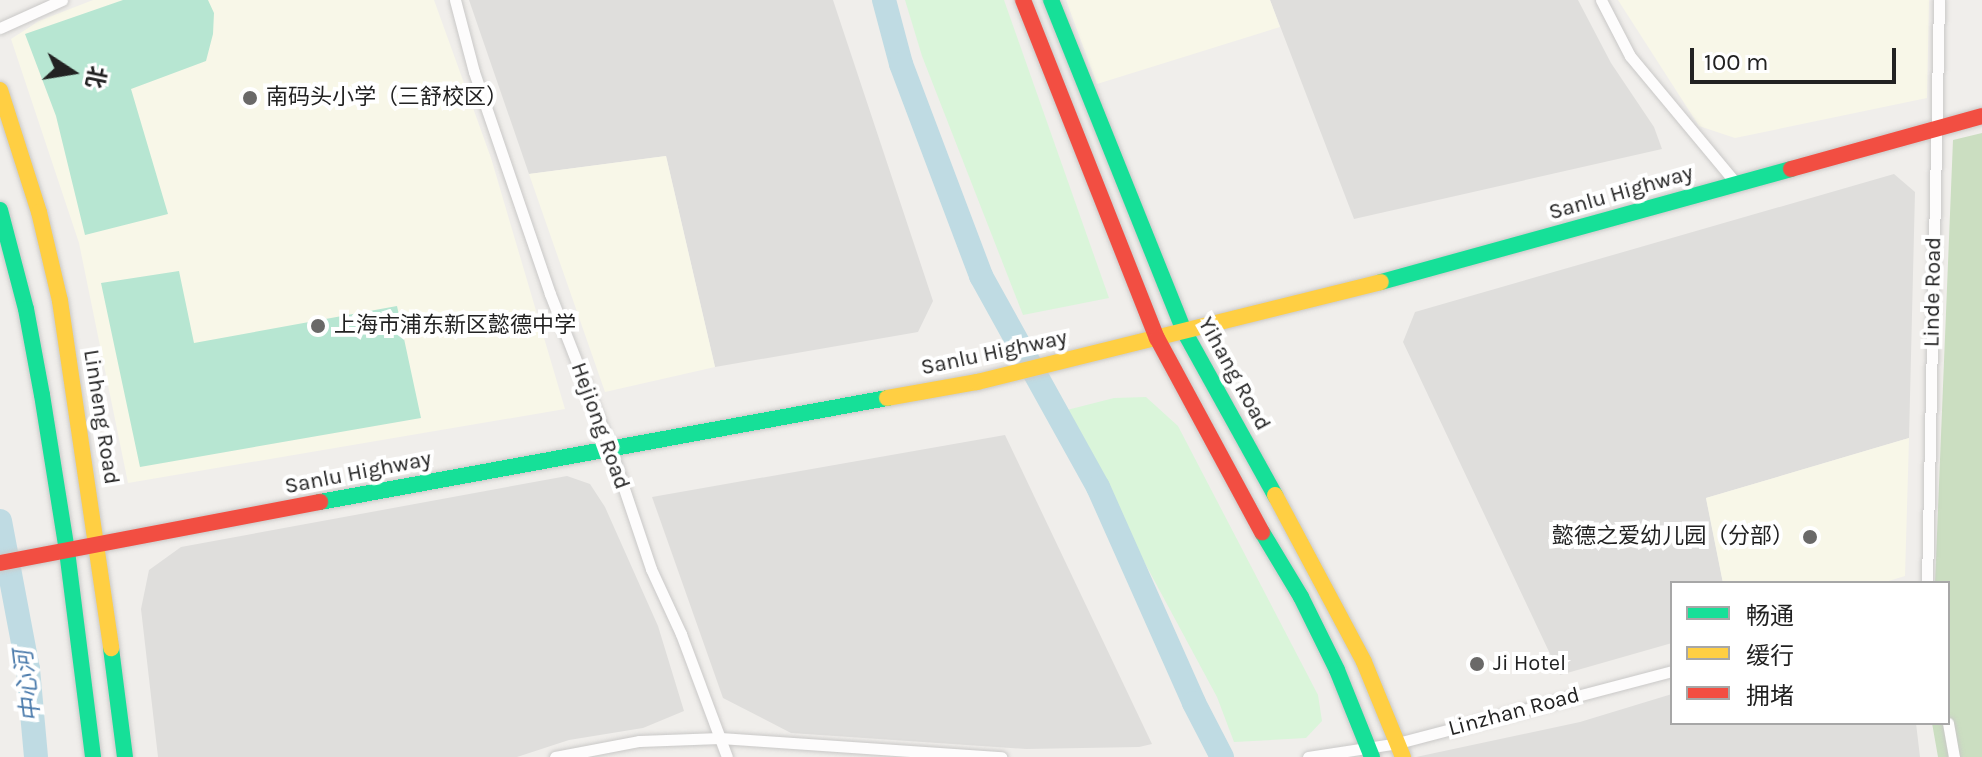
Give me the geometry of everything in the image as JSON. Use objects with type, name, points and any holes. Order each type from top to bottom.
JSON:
[{"type":"main road","points":[[1023,0],[1157,338],[1240,496],[1301,597],[1371,752]]},
{"type":"main road","name":"Yihang Road","points":[[1051,0],[1184,331],[1325,585],[1364,662],[1401,750]]},
{"type":"main road","name":"Linheng Road","points":[[0,90],[39,212],[60,301],[98,546],[125,757]]},
{"type":"main road","name":"Sanlu Highway","points":[[0,563],[610,447],[965,384],[1539,240],[1982,116]]},
{"type":"main road","points":[[0,210],[26,309],[67,551],[93,757]]},
{"type":"street","points":[[0,28],[62,0]]},
{"type":"street","name":"Hejiong Road","points":[[455,0],[474,72],[550,294],[610,447],[651,569],[681,634],[727,757]]},
{"type":"street","points":[[1601,0],[1630,56],[1736,183]]},
{"type":"street","name":"Linde Road","points":[[1927,581],[1939,0]]},
{"type":"street","name":"Linzhan Road","points":[[1308,757],[1401,750],[1670,672]]},
{"type":"street","points":[[1948,725],[1954,757]]},
{"type":"street","points":[[555,757],[639,741],[720,738],[1001,757]]},
{"type":"shaded area","points":[[93,0],[434,0],[491,158],[565,409],[128,483],[79,243],[11,39],[39,21]]},
{"type":"shaded area","points":[[469,0],[833,0],[933,301],[918,332],[715,367],[666,156],[529,174]]},
{"type":"shaded area","points":[[1066,0],[1270,0],[1280,27],[1097,84]]},
{"type":"shaded area","points":[[1270,0],[1578,0],[1611,63],[1654,127],[1662,149],[1354,219]]},
{"type":"shaded area","points":[[1618,0],[1929,0],[1927,98],[1735,138],[1699,126]]},
{"type":"shaded area","points":[[666,156],[715,367],[605,392],[529,174]]},
{"type":"shaded area","points":[[1894,174],[1915,192],[1909,438],[1706,498],[1723,581],[1670,581],[1670,644],[1560,675],[1403,342],[1415,312]]},
{"type":"shaded area","points":[[1005,435],[1152,744],[1139,747],[1026,749],[791,733],[723,698],[652,497]]},
{"type":"shaded area","name":"懿德之爱幼儿园（分部）","points":[[1909,438],[1905,576],[1889,581],[1723,581],[1706,498]]},
{"type":"shaded area","points":[[567,476],[590,484],[605,507],[658,626],[684,711],[643,728],[569,740],[517,757],[158,757],[141,609],[149,570],[181,547]]},
{"type":"shaded area","points":[[1670,695],[1670,725],[1916,725],[1920,757],[1416,757],[1580,722]]},
{"type":"green space","points":[[123,0],[208,0],[214,13],[213,34],[206,61],[131,89],[168,214],[85,235],[56,116],[25,34]]},
{"type":"green space","points":[[905,0],[1004,0],[1109,298],[1023,315],[922,56]]},
{"type":"green space","points":[[1982,133],[1982,757],[1938,757],[1932,725],[1950,725],[1950,581],[1935,581],[1953,140]]},
{"type":"green space","points":[[179,271],[194,343],[397,306],[421,418],[140,467],[101,283]]},
{"type":"green space","points":[[1146,397],[1178,426],[1318,695],[1322,721],[1306,738],[1234,742],[1217,697],[1063,411],[1114,398]]},
{"type":"waterway","points":[[884,0],[901,64],[981,276],[1098,487],[1194,703],[1222,757]]},
{"type":"waterway","name":"中心河","points":[[0,521],[28,669],[36,757]]},
{"type":"traffic: fast","points":[[1051,0],[1184,331],[1275,495]]},
{"type":"traffic: fast","points":[[1381,282],[1791,169]]},
{"type":"traffic: fast","points":[[0,210],[26,309],[42,395],[67,551],[93,757]]},
{"type":"traffic: fast","points":[[320,502],[887,398]]},
{"type":"traffic: fast","points":[[1262,532],[1301,597],[1337,670],[1372,757]]},
{"type":"traffic: fast","points":[[111,648],[125,757]]},
{"type":"traffic: slow","points":[[0,90],[39,212],[60,301],[111,648]]},
{"type":"traffic: slow","points":[[887,398],[977,382],[1381,282]]},
{"type":"traffic: slow","points":[[1275,495],[1364,662],[1403,757]]},
{"type":"traffic: jam","points":[[1023,0],[1157,338],[1262,532]]},
{"type":"traffic: jam","points":[[1791,169],[1982,116]]},
{"type":"traffic: jam","points":[[0,563],[320,502]]},
{"type":"place","name":"南码头小学（三舒校区）","points":[[250,98]]},
{"type":"place","name":"上海市浦东新区懿德中学","points":[[318,326]]},
{"type":"place","name":"懿德之爱幼儿园（分部）","points":[[1810,537]]},
{"type":"place","name":"Ji Hotel","points":[[1477,664]]}]
